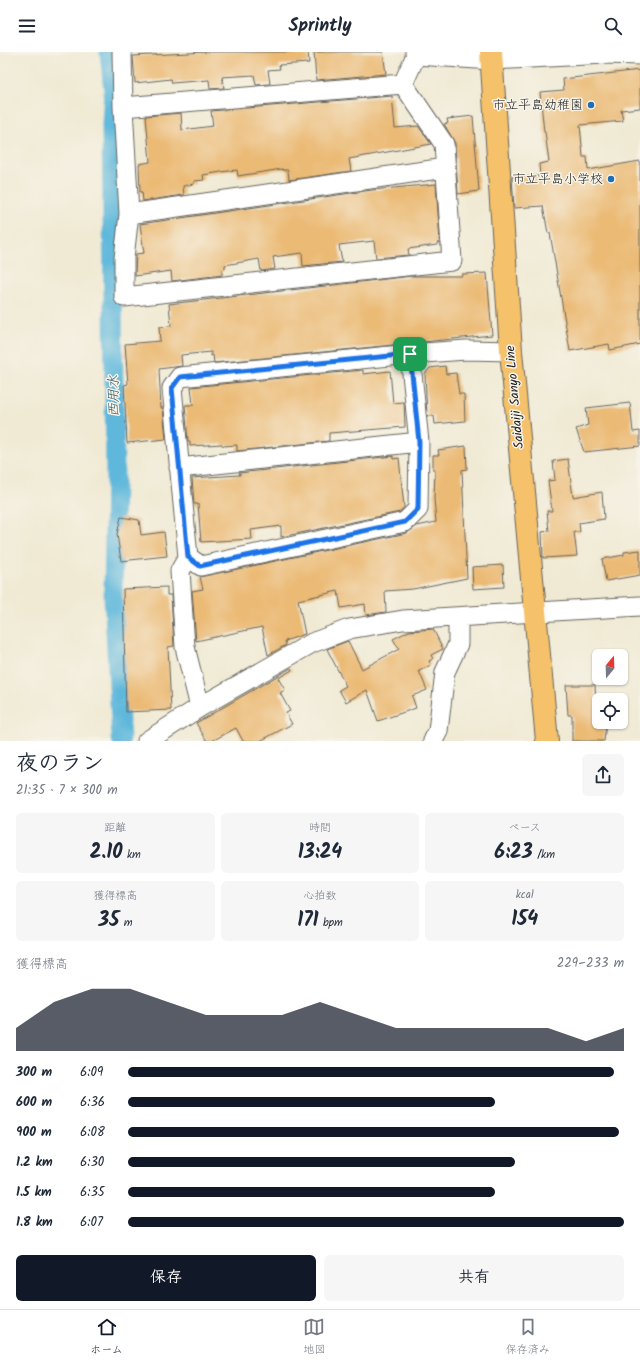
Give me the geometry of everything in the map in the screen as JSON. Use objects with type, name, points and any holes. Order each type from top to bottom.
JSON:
[{"type":"main road","name":"Saidaiji Sanyo Line","points":[[492,56],[511,352],[547,741]]},
{"type":"street","points":[[122,52],[122,107],[129,214],[124,258],[124,297],[452,262],[444,144],[403,84]]},
{"type":"street","points":[[403,84],[415,53],[492,56],[605,54],[640,55]]},
{"type":"street","points":[[122,107],[403,84]]},
{"type":"street","points":[[129,214],[445,168]]},
{"type":"street","points":[[200,708],[185,647],[180,570],[188,557],[172,388],[180,377],[410,354],[466,350],[511,352]]},
{"type":"street","points":[[188,557],[200,566],[405,522],[418,509],[419,442],[410,354]]},
{"type":"street","points":[[179,468],[419,442]]},
{"type":"street","points":[[147,741],[200,708],[312,643],[349,630],[402,620],[640,606]]},
{"type":"street","points":[[433,741],[438,731],[445,672],[458,644],[458,617]]},
{"type":"building","points":[[207,52],[308,52],[309,63],[279,65],[280,69],[268,70],[270,84],[256,85],[254,75],[222,77],[224,88],[210,89],[209,80],[172,83],[171,79],[135,83],[133,56]]},
{"type":"building","points":[[314,52],[383,52],[386,74],[316,80]]},
{"type":"building","points":[[640,70],[640,108],[621,110],[623,121],[580,125],[583,157],[587,157],[588,170],[640,161],[640,344],[610,350],[609,344],[570,351],[550,233],[548,233],[543,206],[514,208],[512,177],[540,176],[539,164],[549,162],[540,92],[564,90],[563,79]]},
{"type":"building","points":[[392,96],[395,128],[418,126],[431,144],[349,159],[351,171],[289,180],[288,170],[282,169],[238,176],[237,170],[203,175],[204,180],[194,181],[194,184],[183,186],[184,195],[143,201],[142,192],[140,192],[139,164],[150,162],[146,116],[181,113],[182,130],[213,126],[211,111]]},
{"type":"building","points":[[473,116],[479,191],[458,194],[455,143],[444,124],[448,123],[447,119]]},
{"type":"building","points":[[436,184],[440,242],[437,243],[437,245],[408,249],[409,255],[376,258],[374,241],[339,245],[342,262],[303,266],[302,253],[273,257],[275,269],[261,271],[259,259],[225,265],[225,269],[222,270],[222,275],[172,281],[171,271],[135,276],[136,254],[144,253],[140,224],[372,190]]},
{"type":"building","points":[[487,273],[492,335],[214,363],[211,352],[181,355],[182,366],[159,369],[161,408],[163,408],[166,439],[127,443],[124,385],[128,384],[125,344],[160,341],[159,327],[171,326],[169,304],[412,276],[462,276],[462,274]]},
{"type":"building","points":[[445,366],[446,374],[456,373],[459,394],[464,394],[465,421],[435,424],[434,416],[427,416],[425,374],[430,368]]},
{"type":"building","points":[[363,370],[363,374],[390,371],[393,403],[404,402],[405,427],[329,433],[329,441],[237,451],[237,445],[223,446],[222,444],[190,446],[190,441],[188,441],[185,405],[193,405],[191,387]]},
{"type":"building","points":[[630,403],[633,432],[640,431],[640,446],[584,452],[576,429],[588,425],[586,408]]},
{"type":"building","points":[[466,446],[467,469],[462,470],[467,578],[413,589],[385,591],[386,612],[366,615],[365,604],[341,608],[338,591],[298,600],[305,634],[285,641],[286,645],[268,655],[262,627],[196,641],[192,591],[203,589],[200,577],[407,533],[417,526],[436,522],[434,498],[435,470],[433,470],[433,455],[439,455],[438,450]]},
{"type":"building","points":[[393,456],[393,459],[399,458],[404,507],[400,512],[281,537],[281,526],[251,530],[252,539],[201,542],[198,504],[194,504],[192,478],[240,475],[239,473]]},
{"type":"building","points":[[568,459],[573,497],[602,492],[604,519],[579,523],[580,532],[574,532],[577,556],[543,558],[542,532],[549,531],[547,511],[552,511],[548,481],[555,480],[553,461]]},
{"type":"building","points":[[121,517],[139,520],[141,535],[164,532],[167,556],[121,561],[117,534]]},
{"type":"building","points":[[640,550],[640,575],[606,581],[602,559],[624,555],[624,552]]},
{"type":"building","points":[[503,565],[504,587],[473,589],[472,567]]},
{"type":"building","points":[[167,587],[167,595],[171,595],[174,646],[168,647],[171,710],[126,712],[123,589]]},
{"type":"building","points":[[433,629],[443,649],[431,655],[433,659],[429,661],[431,665],[419,671],[427,690],[412,696],[416,708],[378,721],[367,690],[346,702],[339,690],[346,686],[327,649],[348,641],[362,669],[399,649],[393,639],[409,631]]},
{"type":"building","points":[[291,668],[292,670],[278,678],[285,690],[280,693],[290,711],[286,713],[292,724],[260,741],[243,741],[236,728],[212,741],[207,741],[196,723]]},
{"type":"building","points":[[566,685],[595,685],[595,693],[592,693],[592,729],[605,729],[604,741],[572,741],[572,715],[568,715]]},
{"type":"waterway","name":"西用水","points":[[109,52],[113,90],[111,124],[115,478],[113,596],[121,739]]},
{"type":"place","name":"市立平島幼稚園","points":[[591,105]]},
{"type":"place","name":"市立平島小学校","points":[[611,179]]},
{"type":"route","points":[[410,354],[419,442],[418,509],[405,522],[200,566],[188,557],[172,388],[180,377],[410,354]]}]
